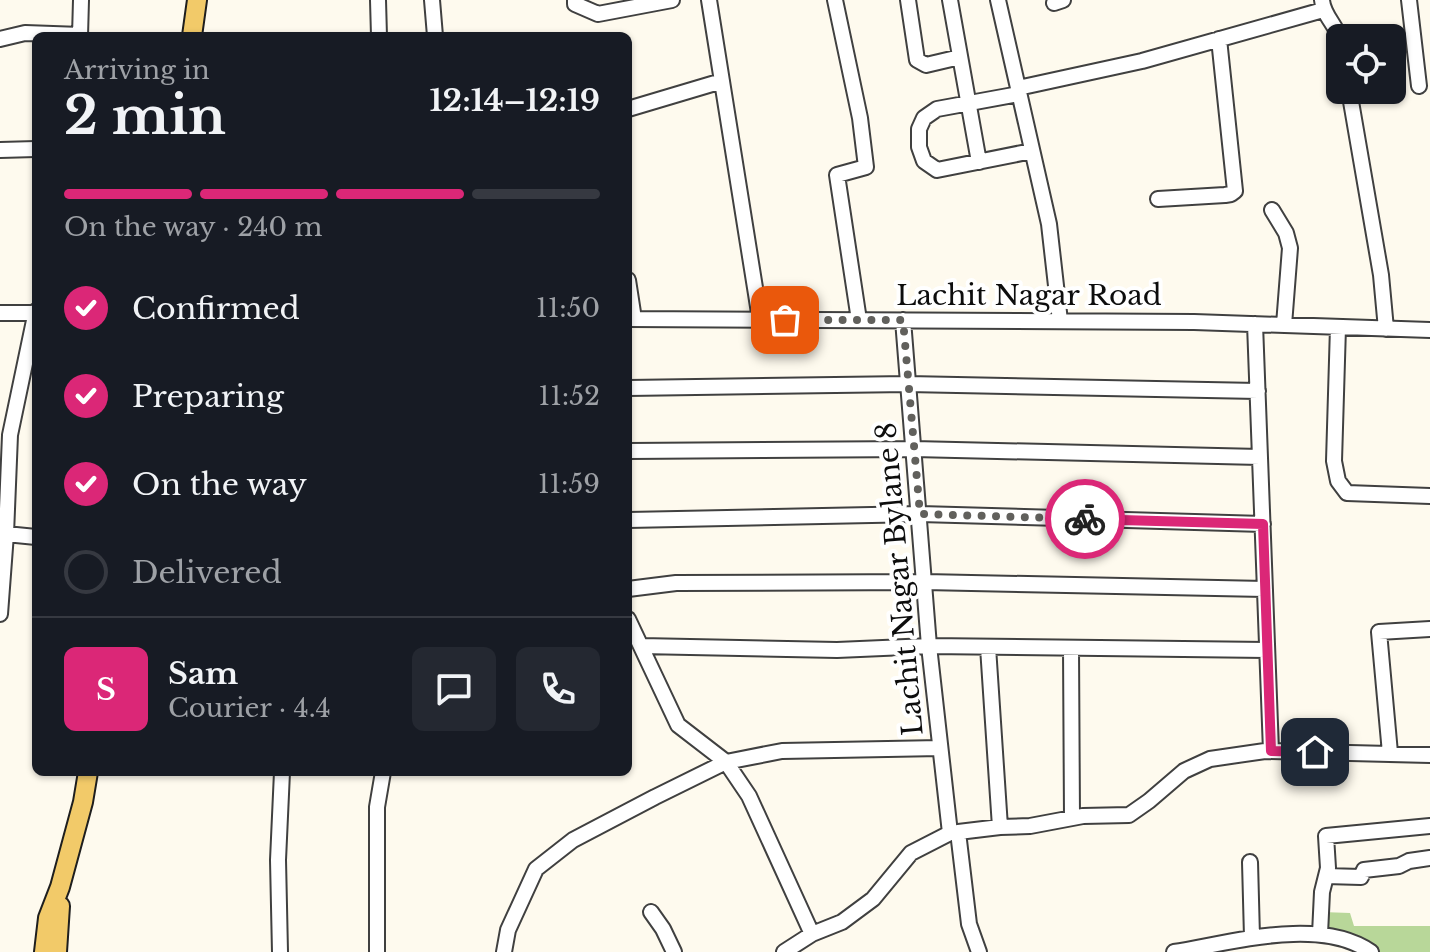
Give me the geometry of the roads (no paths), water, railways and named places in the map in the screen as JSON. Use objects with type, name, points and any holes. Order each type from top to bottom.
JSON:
[{"type":"main road","points":[[193,32],[197,0]]},
{"type":"main road","points":[[44,952],[48,918],[60,887],[87,776]]},
{"type":"main road","points":[[57,952],[60,887]]},
{"type":"street","points":[[81,0],[81,32]]},
{"type":"street","points":[[378,0],[379,32]]},
{"type":"street","points":[[432,0],[435,32]]},
{"type":"street","points":[[575,0],[575,4],[598,14],[672,0]]},
{"type":"street","points":[[709,0],[760,319]]},
{"type":"street","points":[[835,0],[860,118],[866,167],[837,175],[859,320]]},
{"type":"street","points":[[908,0],[917,60],[926,65],[960,57]]},
{"type":"street","points":[[950,0],[979,162]]},
{"type":"street","points":[[998,0],[1049,224],[1060,321]]},
{"type":"street","points":[[1409,0],[1419,86]]},
{"type":"street","points":[[1032,151],[937,170],[924,161],[919,147],[919,129],[924,118],[937,109],[1142,61],[1322,5],[1334,24]]},
{"type":"street","points":[[0,39],[32,33]]},
{"type":"street","points":[[1158,199],[1225,195],[1235,191],[1219,39]]},
{"type":"street","points":[[632,108],[722,81]]},
{"type":"street","points":[[1351,104],[1381,275],[1386,329]]},
{"type":"street","points":[[0,150],[32,149]]},
{"type":"street","points":[[1272,210],[1286,233],[1290,248],[1284,325]]},
{"type":"street","points":[[0,313],[32,312]]},
{"type":"street","name":"Lachit Nagar Road","points":[[632,319],[1060,321],[1430,330]]},
{"type":"street","name":"Lachit Nagar Bylane 8","points":[[903,320],[940,748],[969,924],[979,952]]},
{"type":"street","points":[[1255,324],[1271,751]]},
{"type":"street","points":[[1338,327],[1334,461],[1338,481],[1347,493],[1430,496]]},
{"type":"street","points":[[0,614],[6,534],[5,435],[32,328]]},
{"type":"street","points":[[632,388],[908,384],[1258,391]]},
{"type":"street","points":[[632,451],[914,449],[1260,457]]},
{"type":"street","points":[[632,520],[920,514],[1263,524]]},
{"type":"street","points":[[6,534],[32,537]]},
{"type":"street","points":[[632,588],[676,583],[925,582],[1265,589]]},
{"type":"street","points":[[632,627],[678,725],[726,762],[749,796],[812,934]]},
{"type":"street","points":[[1390,753],[1379,632],[1430,629]]},
{"type":"street","points":[[641,646],[837,650],[929,646],[1267,650]]},
{"type":"street","points":[[988,647],[1000,827]]},
{"type":"street","points":[[1071,648],[1072,818]]},
{"type":"street","points":[[504,952],[508,930],[536,869],[573,840],[726,762],[782,751],[940,748]]},
{"type":"street","points":[[784,952],[812,934],[842,922],[873,899],[911,853],[954,832],[1030,826],[1072,818],[1129,815],[1184,771],[1210,759],[1271,751],[1430,755]]},
{"type":"street","points":[[280,952],[278,860],[282,776]]},
{"type":"street","points":[[377,952],[377,807],[382,776]]},
{"type":"street","points":[[1320,934],[1322,892],[1328,868],[1326,836],[1430,826]]},
{"type":"street","points":[[1326,876],[1361,877],[1364,870],[1430,858]]},
{"type":"street","points":[[1250,862],[1252,937]]},
{"type":"street","points":[[651,912],[674,952]]},
{"type":"street","points":[[1174,952],[1252,937],[1320,934],[1371,952]]}]
